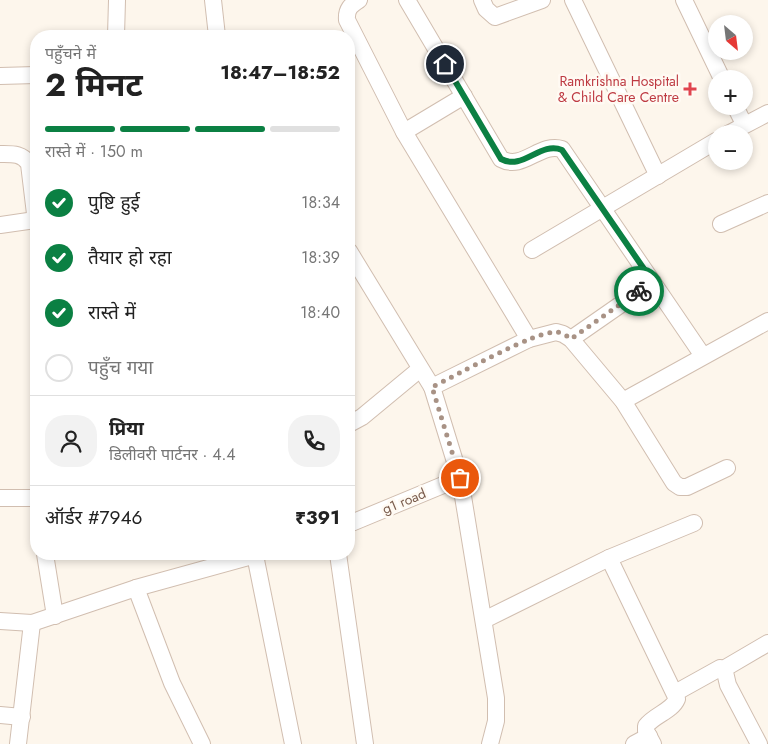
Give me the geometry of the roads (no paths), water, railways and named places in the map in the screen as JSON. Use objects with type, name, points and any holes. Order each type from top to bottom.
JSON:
[{"type":"street","points":[[116,30],[117,0]]},
{"type":"street","points":[[213,0],[216,30]]},
{"type":"street","points":[[352,30],[346,14],[349,7],[359,0]]},
{"type":"street","points":[[407,0],[501,159],[508,163],[517,163],[547,149],[556,147],[562,150],[703,356]]},
{"type":"street","points":[[482,0],[486,9],[495,17],[542,0]]},
{"type":"street","points":[[573,0],[658,176]]},
{"type":"street","points":[[684,0],[718,70]]},
{"type":"street","points":[[355,36],[404,132],[529,339]]},
{"type":"street","points":[[0,76],[30,75]]},
{"type":"street","points":[[404,132],[464,96]]},
{"type":"street","points":[[740,115],[744,124],[768,113]]},
{"type":"street","points":[[532,250],[708,146]]},
{"type":"street","points":[[0,154],[18,154],[25,158],[29,164],[30,172]]},
{"type":"street","points":[[721,224],[768,203]]},
{"type":"street","points":[[0,225],[30,222]]},
{"type":"street","points":[[355,261],[432,387],[460,478],[496,698],[496,721],[490,744]]},
{"type":"street","points":[[571,339],[653,282]]},
{"type":"street","points":[[622,401],[768,321]]},
{"type":"street","points":[[432,387],[529,339],[556,332],[571,339],[622,401],[674,483],[680,487],[688,487],[727,468]]},
{"type":"street","points":[[355,421],[420,369]]},
{"type":"street","name":"g1 road","points":[[355,522],[460,478]]},
{"type":"street","points":[[0,498],[30,498]]},
{"type":"street","points":[[484,620],[609,558],[694,523]]},
{"type":"street","points":[[609,558],[677,699],[675,704],[650,721],[646,726],[651,740],[634,744]]},
{"type":"street","points":[[46,560],[55,616]]},
{"type":"street","points":[[0,621],[32,623],[136,588],[236,560]]},
{"type":"street","points":[[258,560],[293,744]]},
{"type":"street","points":[[339,560],[365,744]]},
{"type":"street","points":[[136,588],[172,682],[202,744]]},
{"type":"street","points":[[18,744],[32,623]]},
{"type":"street","points":[[759,744],[728,684],[724,672],[727,667],[768,643]]},
{"type":"street","points":[[675,693],[720,668]]},
{"type":"street","points":[[0,715],[22,717]]},
{"type":"place","name":"Ramkrishna Hospital & Child Care Centre","points":[[690,89]]}]
